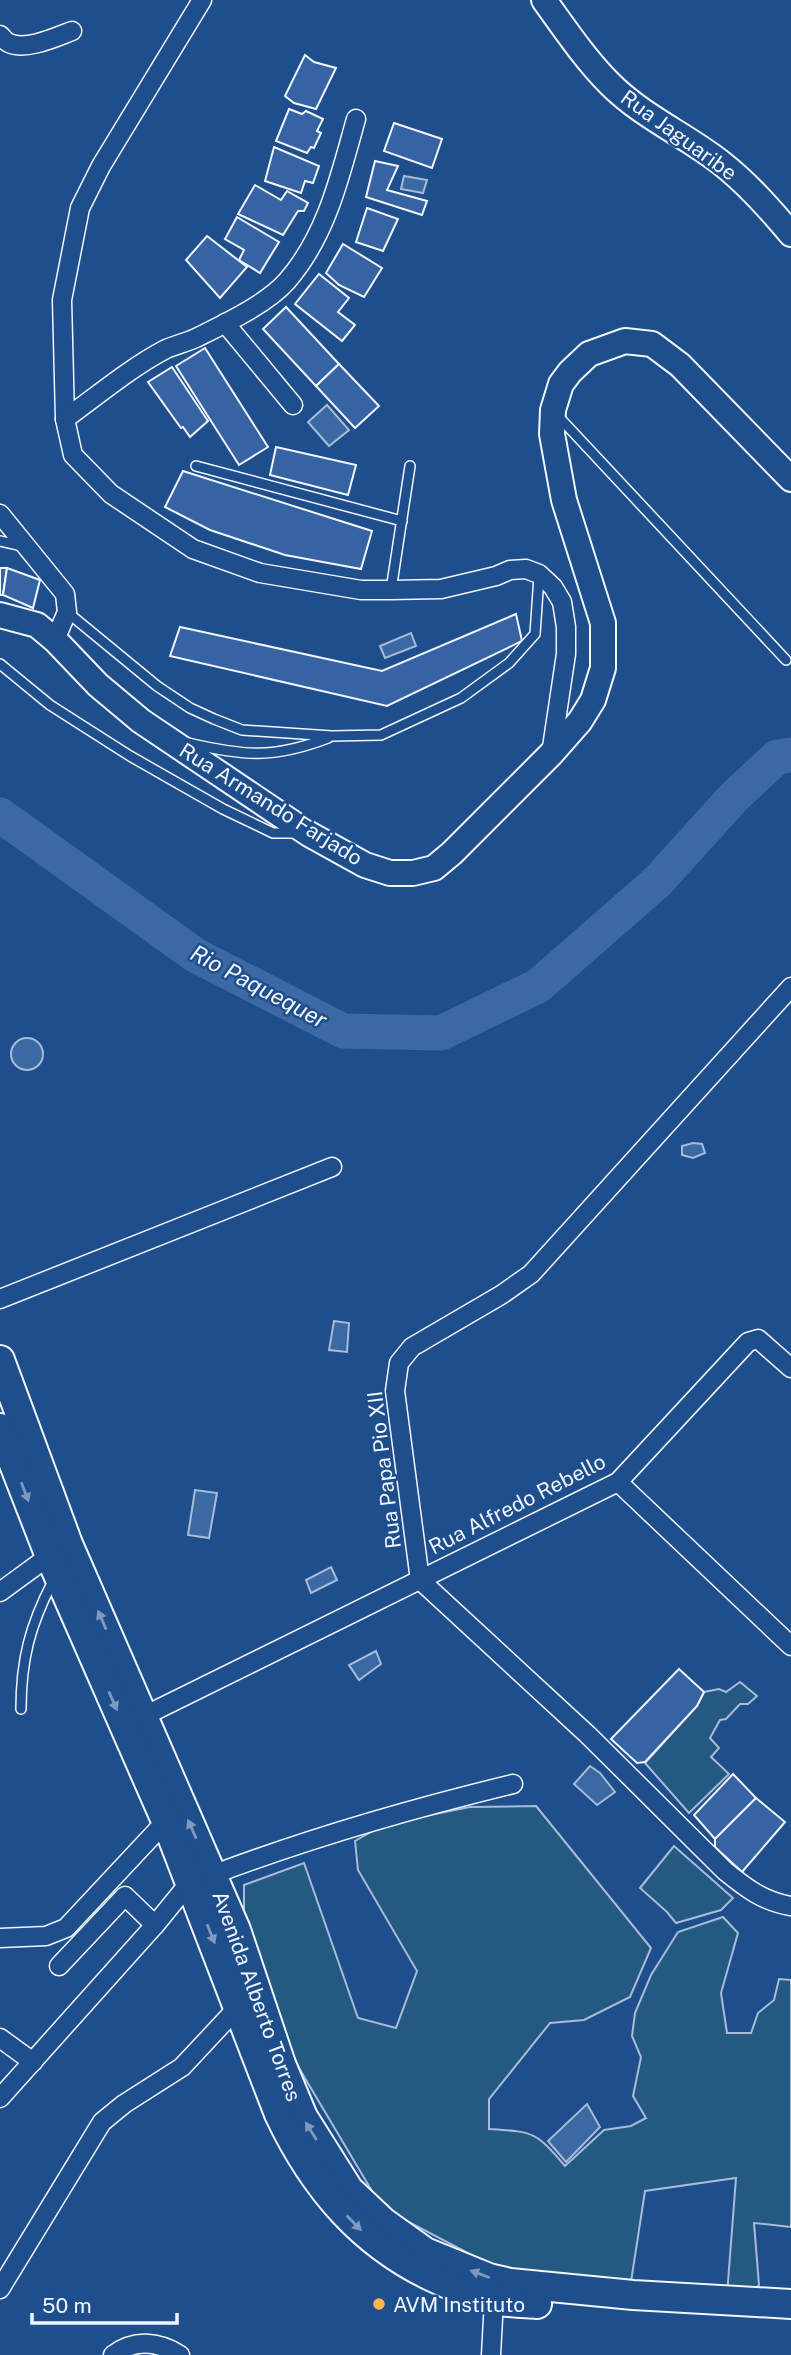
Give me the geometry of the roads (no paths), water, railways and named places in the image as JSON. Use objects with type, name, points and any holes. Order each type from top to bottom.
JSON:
[{"type":"main road","name":"Avenida Alberto Torres","points":[[0,1360],[58,1557],[144,1716],[201,1878],[239,2006],[288,2133],[319,2182],[342,2211],[374,2241],[425,2274],[463,2291],[494,2300],[791,2323]]},
{"type":"main road","name":"Avenida Alberto Torres","points":[[0,1428],[58,1557],[166,1821],[236,1930],[281,2064],[303,2117],[349,2190],[383,2222],[425,2252],[489,2278],[510,2283],[633,2295],[791,2304]]},
{"type":"street","points":[[202,0],[102,166],[80,208],[62,300],[65,419],[73,456],[96,480],[132,510],[193,549],[260,573],[361,590],[441,589],[510,570],[526,569],[539,575],[553,587],[562,601],[566,627],[566,654],[551,754]]},
{"type":"street","name":"Rua Jaguaribe","points":[[544,0],[611,85],[652,119],[718,160],[749,186],[791,234]]},
{"type":"street","points":[[0,35],[9,43],[28,44],[46,41],[72,31]]},
{"type":"street","points":[[65,419],[130,372],[168,349],[225,323],[286,283],[305,257],[335,196],[356,119]]},
{"type":"street","points":[[225,323],[293,405]]},
{"type":"street","points":[[553,410],[561,384],[589,354],[625,341],[652,344],[680,365],[791,479]]},
{"type":"street","name":"Rua Armando Farjado","points":[[0,615],[37,625],[98,685],[141,721],[309,834],[365,865],[390,873],[413,873],[434,868],[551,754],[580,721],[593,700],[603,668],[603,623],[564,500],[552,434],[553,410]]},
{"type":"street","points":[[0,514],[65,594],[66,612],[55,640]]},
{"type":"street","name":"Rua Papa Pio XII","points":[[420,1580],[395,1391],[400,1363],[412,1347],[501,1295],[531,1274],[791,986]]},
{"type":"street","points":[[0,1299],[332,1167]]},
{"type":"street","name":"Rua Alfredo Rebello","points":[[144,1716],[618,1482],[748,1342],[758,1339],[791,1368]]},
{"type":"street","points":[[618,1482],[791,1646]]},
{"type":"street","points":[[0,1592],[58,1557]]},
{"type":"street","points":[[420,1580],[588,1735],[725,1871],[749,1891],[774,1904],[791,1906]]},
{"type":"street","points":[[0,2098],[155,1925],[201,1878],[361,1824],[513,1784]]},
{"type":"street","points":[[0,1938],[47,1936],[66,1928],[166,1821]]},
{"type":"street","points":[[59,1966],[125,1896],[155,1925]]},
{"type":"street","points":[[0,2289],[102,2122],[124,2104],[182,2067],[239,2006]]},
{"type":"street","points":[[0,2038],[33,2062]]},
{"type":"street","points":[[491,2355],[494,2300]]},
{"type":"street","points":[[113,2355],[122,2348],[146,2342],[180,2355]]},
{"type":"lane","points":[[553,410],[786,660]]},
{"type":"lane","points":[[196,466],[402,521]]},
{"type":"lane","points":[[391,590],[410,466]]},
{"type":"lane","points":[[0,541],[28,547]]},
{"type":"lane","points":[[66,612],[157,686],[190,708],[242,730],[332,736],[381,735],[461,698],[509,663],[535,634],[539,575]]},
{"type":"lane","points":[[0,664],[50,705],[130,756],[223,809],[273,833],[309,834]]},
{"type":"lane","points":[[166,738],[222,751],[264,755],[303,747],[332,736]]},
{"type":"lane","points":[[21,1709],[21,1676],[25,1653],[58,1557]]},
{"type":"waterway","name":"Rio Paquequer","points":[[0,815],[195,955],[343,1031],[441,1033],[538,986],[657,882],[734,797],[777,757],[791,755]]},
{"type":"place","name":"AVM Instituto","points":[[379,2304]]}]
